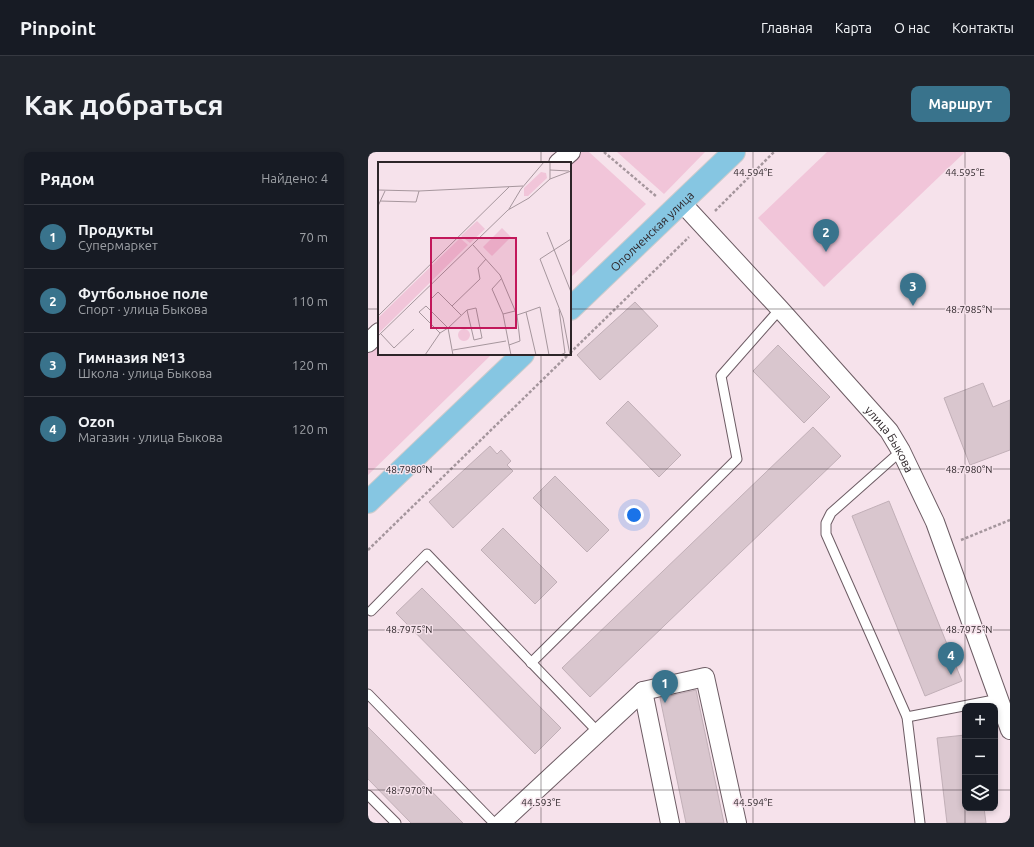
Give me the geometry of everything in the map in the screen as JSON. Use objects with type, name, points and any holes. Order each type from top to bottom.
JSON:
[{"type":"highway","name":"Ополченская улица","points":[[571,308],[734,152]]},
{"type":"highway","points":[[368,502],[522,355]]},
{"type":"street","points":[[559,162],[571,152]]},
{"type":"street","name":"улица Быкова","points":[[677,207],[702,224],[889,431],[901,450],[935,522],[1010,730]]},
{"type":"street","points":[[368,343],[378,333]]},
{"type":"street","points":[[502,823],[598,732],[644,692],[705,677],[737,823]]},
{"type":"street","points":[[644,692],[670,823]]},
{"type":"lane","points":[[531,663],[736,459],[721,376],[780,309]]},
{"type":"lane","points":[[901,450],[831,513],[826,523],[826,534],[907,718],[920,823]]},
{"type":"lane","points":[[371,611],[427,554],[598,732]]},
{"type":"lane","points":[[368,694],[494,823]]},
{"type":"lane","points":[[907,718],[998,698]]},
{"type":"lane","points":[[368,795],[396,823]]},
{"type":"path","points":[[604,152],[677,207]]},
{"type":"path","points":[[571,351],[774,152]]},
{"type":"path","points":[[368,550],[567,355]]},
{"type":"path","points":[[944,547],[1010,520]]},
{"type":"shaded area","points":[[578,152],[589,152],[646,204],[571,277],[571,162]]},
{"type":"shaded area","points":[[617,152],[705,152],[664,194]]},
{"type":"shaded area","points":[[827,152],[965,152],[824,287],[758,218]]},
{"type":"shaded area","points":[[378,341],[378,355],[491,355],[368,475],[368,351]]},
{"type":"building","points":[[635,302],[658,326],[600,380],[577,355]]},
{"type":"building","points":[[778,345],[830,397],[804,423],[753,371]]},
{"type":"building","points":[[983,383],[993,407],[1010,400],[1010,450],[970,465],[944,398]]},
{"type":"building","points":[[628,401],[681,455],[659,477],[606,423]]},
{"type":"building","points":[[813,427],[841,456],[590,697],[562,668]]},
{"type":"building","points":[[490,446],[497,454],[501,450],[511,461],[507,465],[513,471],[453,528],[429,502]]},
{"type":"building","points":[[555,476],[609,530],[587,552],[533,498]]},
{"type":"building","points":[[889,501],[962,681],[925,696],[852,516]]},
{"type":"building","points":[[503,528],[557,582],[535,604],[481,550]]},
{"type":"building","points":[[422,588],[561,728],[535,754],[396,613]]},
{"type":"building","points":[[696,690],[724,823],[686,823],[660,698]]},
{"type":"building","points":[[368,727],[463,823],[411,823],[368,779]]},
{"type":"building","points":[[962,735],[962,811],[984,811],[986,823],[947,823],[937,738]]},
{"type":"place","name":"Футбольное поле","points":[[826,252]]},
{"type":"place","name":"Гимназия №13","points":[[913,306]]},
{"type":"place","name":"Ozon","points":[[951,675]]},
{"type":"place","name":"Продукты","points":[[665,703]]}]
